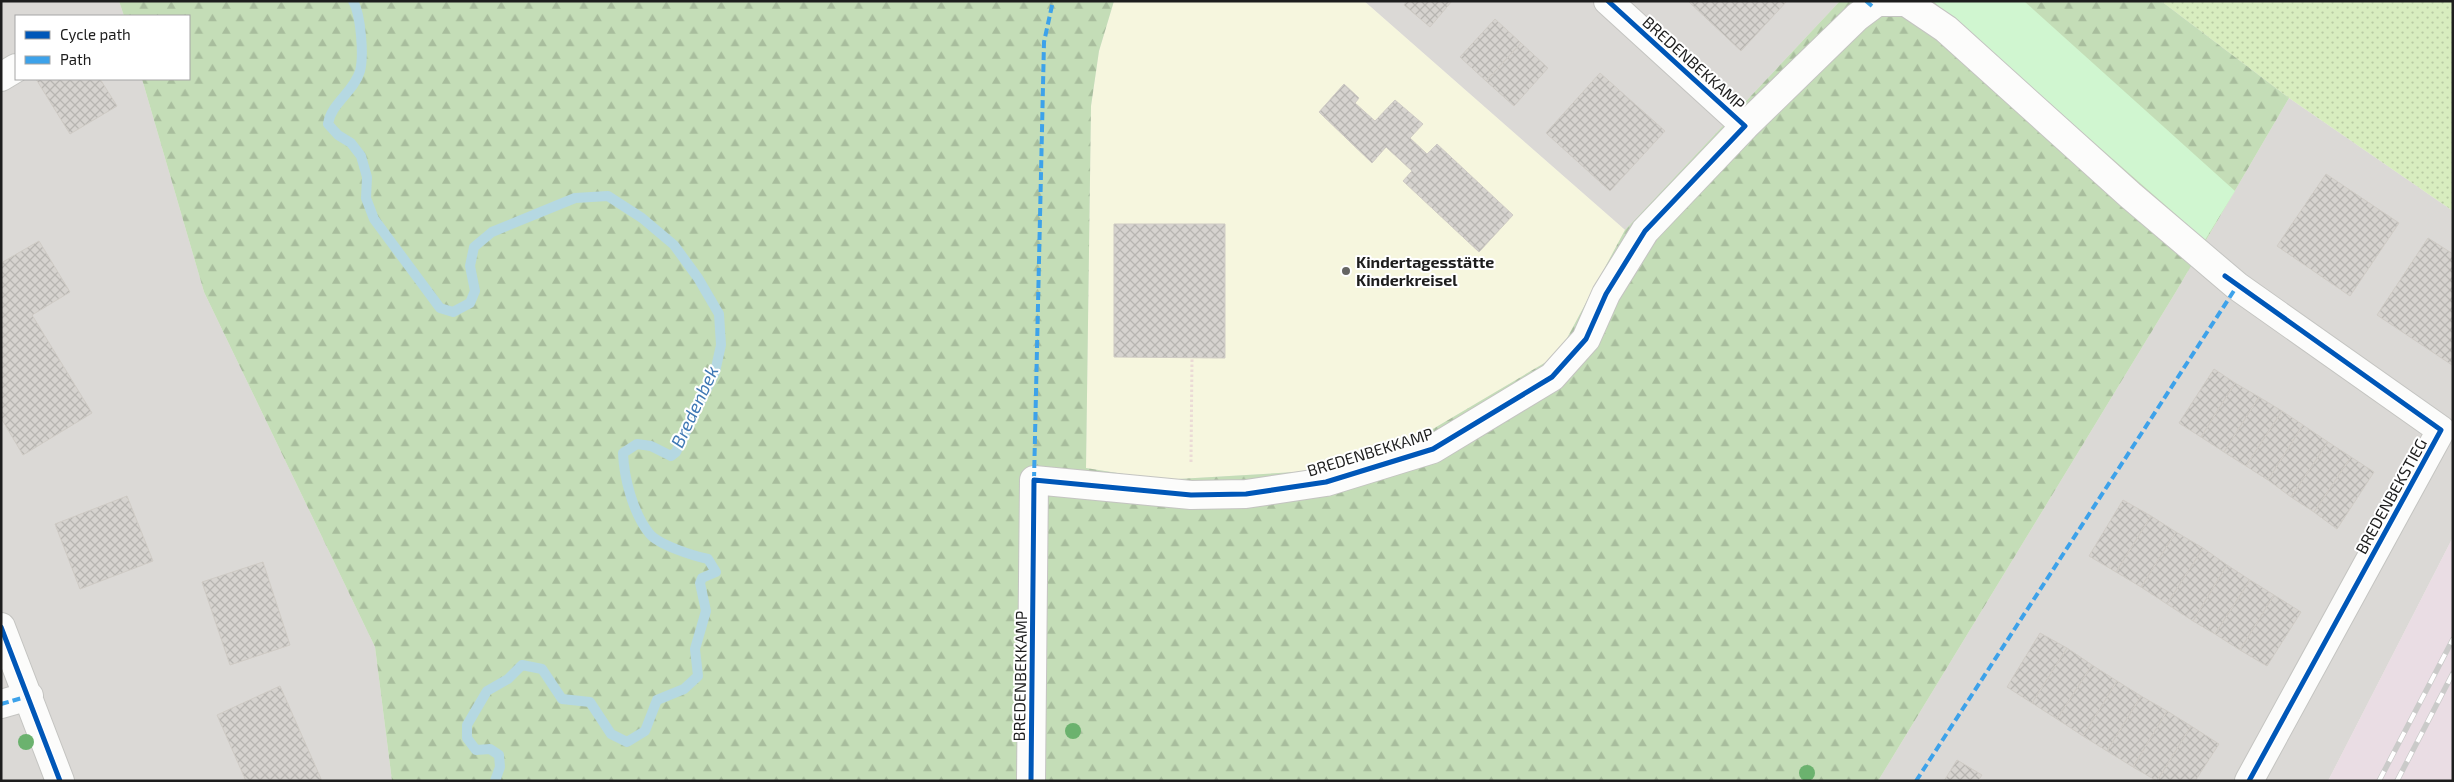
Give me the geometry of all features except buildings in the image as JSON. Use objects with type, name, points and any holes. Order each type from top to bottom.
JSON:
[{"type":"street","name":"BREDENBEKKAMP","points":[[1031,781],[1034,480],[1191,495],[1246,494],[1326,482],[1433,449],[1552,377],[1586,339],[1606,294],[1645,232],[1745,126],[1608,1]]},
{"type":"street","name":"BREDENBEKSTIEG","points":[[1745,126],[1857,17],[1877,2],[1906,2],[1946,29],[2130,195],[2225,276],[2441,430],[2249,781]]},
{"type":"street","points":[[1,77],[15,69]]},
{"type":"street","points":[[1,627],[60,781]]},
{"type":"street","points":[[1,704],[29,696]]},
{"type":"path","points":[[1191,495],[1192,357]]},
{"type":"shaded area","points":[[1,1],[119,1],[124,15],[15,15],[15,80],[142,80],[204,292],[375,647],[392,781],[1,781]]},
{"type":"shaded area","name":"Kindertagesstätte Kinderkreisel","points":[[1114,1],[1364,1],[1625,230],[1558,355],[1421,436],[1312,471],[1161,480],[1086,468],[1091,106],[1099,51]]},
{"type":"shaded area","points":[[1364,1],[1840,1],[1625,230]]},
{"type":"shaded area","points":[[2289,98],[2453,211],[2453,537],[2328,781],[1878,781],[2177,290]]},
{"type":"shaded area","points":[[2453,537],[2453,781],[2328,781]]},
{"type":"green space","points":[[119,1],[1114,1],[1099,51],[1091,106],[1086,468],[1161,480],[1312,471],[1421,436],[1558,355],[1625,230],[1840,1],[2161,1],[2289,98],[2177,290],[1878,781],[392,781],[375,647],[204,292],[142,80],[190,80],[190,15],[124,15]]},
{"type":"green space","points":[[1933,1],[2024,1],[2235,191],[2205,240]]},
{"type":"green space","points":[[2161,1],[2453,1],[2453,211],[2289,98]]},
{"type":"waterway","name":"Bredenbek","points":[[353,1],[356,7],[361,36],[362,56],[360,71],[353,85],[333,110],[328,124],[338,135],[351,143],[361,156],[367,177],[366,198],[374,219],[440,308],[453,312],[470,303],[475,291],[470,266],[474,247],[492,232],[575,198],[608,196],[642,218],[674,245],[698,278],[719,314],[721,345],[715,372],[676,452],[671,456],[651,446],[637,444],[623,453],[630,495],[638,516],[649,533],[668,546],[708,559],[716,572],[702,578],[700,583],[706,611],[695,649],[698,676],[684,689],[657,700],[645,731],[627,742],[611,734],[590,702],[562,699],[542,669],[522,665],[508,679],[487,691],[467,725],[467,738],[476,750],[490,749],[499,755],[500,767],[495,781]]},
{"type":"railway","points":[[2379,781],[2453,639]]},
{"type":"railway","points":[[2397,781],[2453,673]]},
{"type":"marked path","points":[[1034,480],[1044,42],[1053,1]]},
{"type":"marked path","points":[[1866,1],[1872,6]]},
{"type":"marked path","points":[[1916,781],[2237,286]]},
{"type":"marked path","points":[[1,704],[29,696]]},
{"type":"cycle path","points":[[1031,781],[1034,480],[1191,495],[1246,494],[1326,482],[1433,449],[1552,377],[1586,339],[1606,294],[1645,231],[1745,126],[1608,1]]},
{"type":"cycle path","points":[[2225,276],[2441,430],[2249,781]]},
{"type":"cycle path","points":[[1,627],[60,781]]},
{"type":"place","name":"Kindertagesstätte Kinderkreisel","points":[[1346,271]]}]
